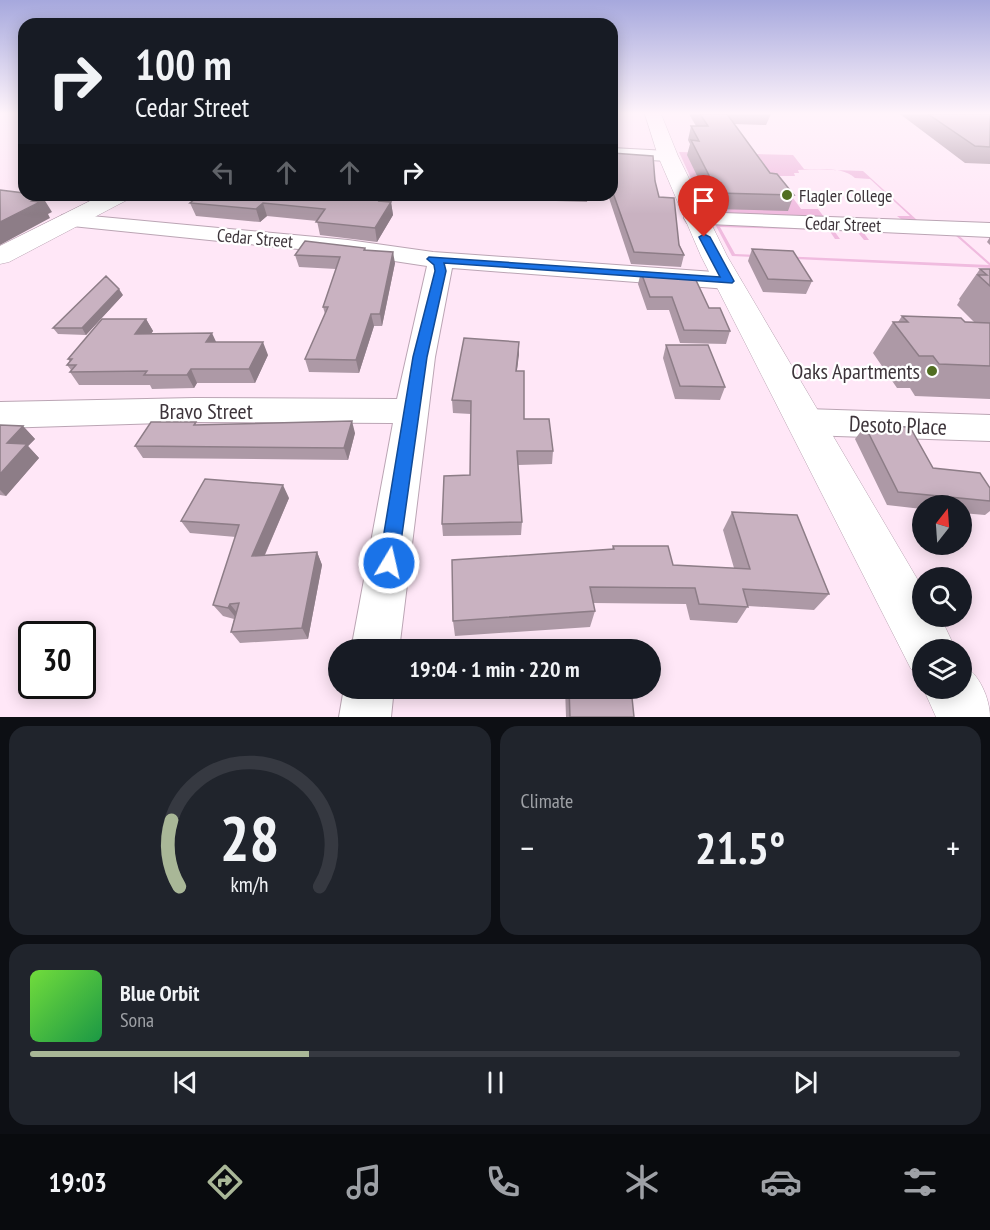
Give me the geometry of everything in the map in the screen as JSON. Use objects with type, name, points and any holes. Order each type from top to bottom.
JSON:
[{"type":"street","points":[[665,147],[695,218],[728,281],[924,639]]},
{"type":"street","points":[[618,153],[668,156]]},
{"type":"street","points":[[0,256],[107,201]]},
{"type":"street","name":"Cedar Street","points":[[695,218],[990,230]]},
{"type":"street","name":"Cedar Street","points":[[70,220],[348,247],[433,259],[728,281]]},
{"type":"street","points":[[377,639],[420,357],[441,271],[439,264],[433,259]]},
{"type":"street","name":"Bravo Street","points":[[0,415],[195,410],[412,411]]},
{"type":"street","name":"Desoto Place","points":[[806,422],[990,428]]},
{"type":"street","points":[[365,717],[367,699]]},
{"type":"street","points":[[957,699],[966,717]]},
{"type":"shaded area","points":[[679,152],[793,155],[804,169],[817,169],[798,170],[799,173],[794,173],[795,176],[777,176],[801,209],[818,209],[824,217],[712,213],[705,209]]},
{"type":"shaded area","points":[[834,170],[863,171],[917,220],[901,219],[897,216],[910,216],[870,179],[855,178],[850,174]]},
{"type":"shaded area","points":[[715,224],[832,228],[840,239],[835,239],[829,230],[720,227],[735,254],[989,265],[955,235],[863,232],[869,240],[864,240],[855,229],[956,233],[990,263],[990,268],[732,256]]},
{"type":"building","points":[[695,147],[751,147],[770,173],[777,174],[794,195],[718,193]]},
{"type":"building","points":[[618,153],[653,156],[659,197],[674,198],[679,245],[684,255],[634,252],[616,201],[618,201]]},
{"type":"building","points":[[0,190],[18,192],[18,201],[40,202],[0,222]]},
{"type":"building","points":[[192,201],[391,202],[375,228],[316,222],[325,209],[263,203],[256,209],[190,203]]},
{"type":"building","points":[[305,241],[393,252],[380,314],[371,314],[356,360],[305,359],[328,307],[323,307],[340,257],[295,255]]},
{"type":"building","points":[[752,249],[793,251],[812,281],[768,279]]},
{"type":"building","points":[[980,269],[990,269],[990,286],[978,275],[987,275]]},
{"type":"building","points":[[641,272],[694,276],[709,308],[720,308],[730,331],[684,330],[672,297],[650,297]]},
{"type":"building","points":[[106,276],[119,289],[82,328],[53,328]]},
{"type":"building","points":[[902,316],[961,318],[965,322],[990,323],[990,366],[939,364],[933,356],[919,356],[893,322],[908,322]]},
{"type":"building","points":[[102,319],[146,319],[135,334],[212,333],[206,342],[263,342],[249,369],[191,369],[187,375],[144,375],[147,371],[70,372],[76,365],[67,365],[72,359],[68,359]]},
{"type":"building","points":[[464,338],[519,342],[516,371],[524,371],[524,419],[549,419],[553,451],[517,451],[522,522],[442,524],[444,476],[470,475],[471,401],[452,400]]},
{"type":"building","points":[[666,345],[708,345],[725,387],[680,386]]},
{"type":"building","points":[[352,421],[344,448],[135,446],[151,422],[196,422],[194,425]]},
{"type":"building","points":[[0,425],[23,426],[7,443],[27,444],[0,474]]},
{"type":"building","points":[[865,426],[910,427],[933,468],[980,473],[990,488],[990,501],[972,499],[972,495],[898,492]]},
{"type":"building","points":[[205,479],[283,485],[252,556],[317,552],[302,628],[231,632],[239,603],[230,604],[228,608],[213,605],[239,525],[181,521]]},
{"type":"building","points":[[732,512],[797,515],[829,594],[743,589],[748,607],[699,604],[695,588],[590,587],[595,611],[453,621],[452,560],[614,549],[613,546],[668,546],[673,565],[750,569]]},
{"type":"building","points":[[569,699],[632,699],[634,717],[570,717]]},
{"type":"place","name":"Flagler College","points":[[787,195]]},
{"type":"place","name":"Oaks Apartments","points":[[932,371]]},
{"type":"route","points":[[389,563],[420,357],[441,271],[439,264],[433,259],[728,281],[704,237]]}]
